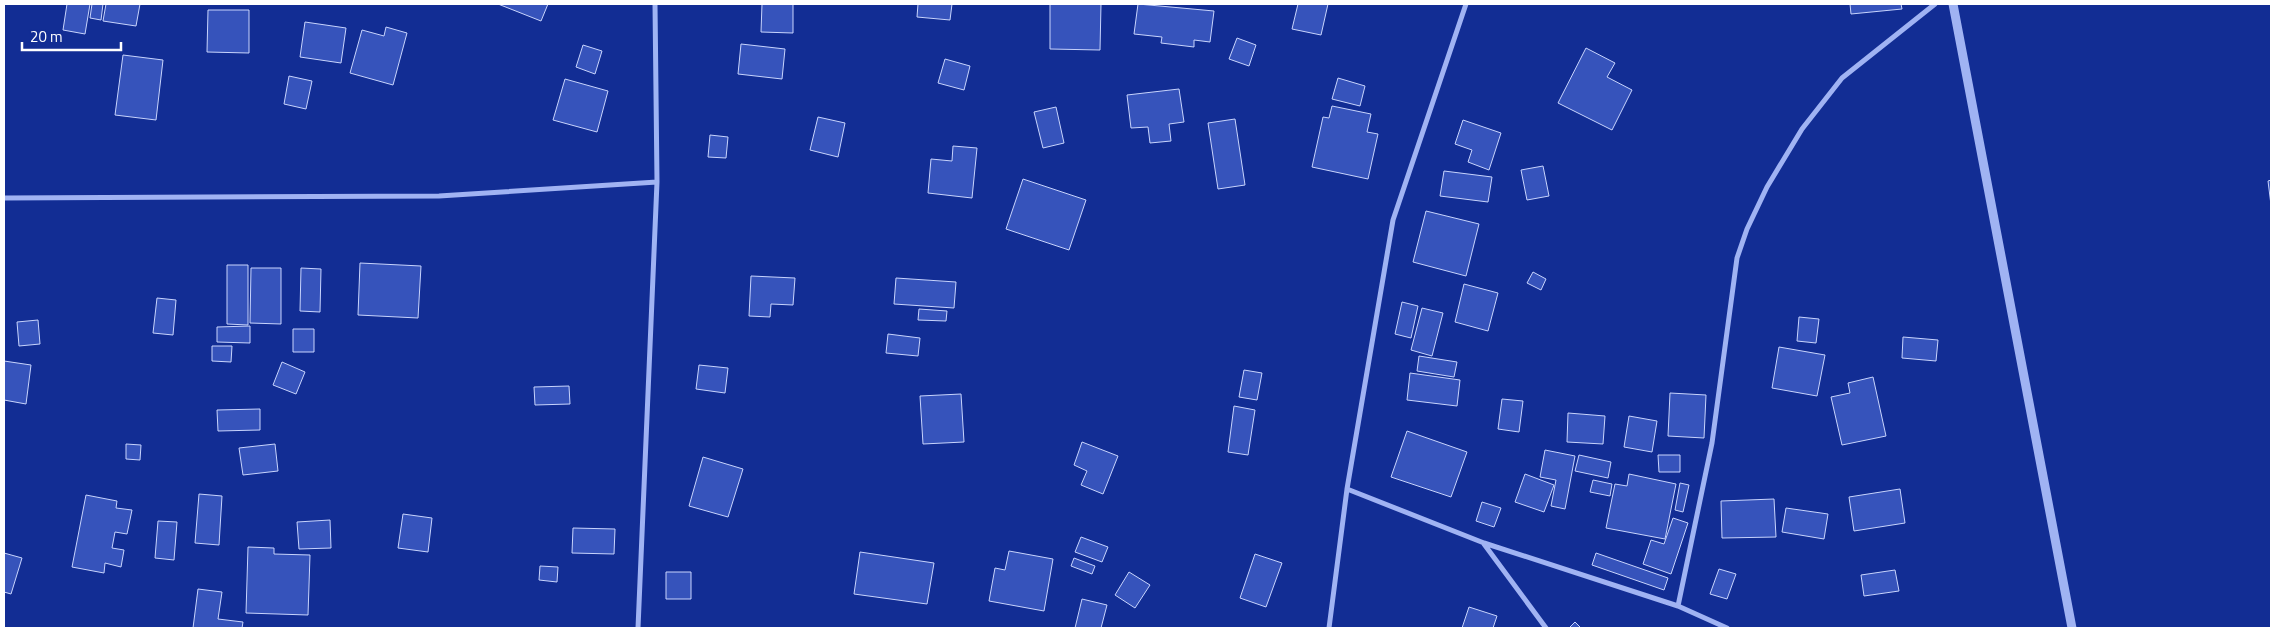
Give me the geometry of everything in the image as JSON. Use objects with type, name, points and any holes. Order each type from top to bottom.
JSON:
[{"type":"street","points":[[638,628],[657,182],[655,4]]},
{"type":"street","points":[[1329,628],[1347,489],[1393,220],[1466,4]]},
{"type":"street","points":[[1678,606],[1712,443],[1737,258],[1747,229],[1767,187],[1802,129],[1842,78],[1935,4]]},
{"type":"street","points":[[1953,4],[2072,628]]},
{"type":"street","points":[[4,198],[439,196],[657,182]]},
{"type":"street","points":[[1347,489],[1484,544],[1678,606],[1727,628]]},
{"type":"street","points":[[1484,544],[1546,628]]},
{"type":"building","points":[[67,4],[90,4],[85,34],[63,30]]},
{"type":"building","points":[[92,4],[103,4],[101,20],[90,18]]},
{"type":"building","points":[[106,4],[140,4],[136,26],[103,21]]},
{"type":"building","points":[[498,4],[548,4],[541,21]]},
{"type":"building","points":[[762,4],[793,4],[793,33],[761,32]]},
{"type":"building","points":[[918,4],[952,4],[950,20],[917,17]]},
{"type":"building","points":[[1050,4],[1101,4],[1100,50],[1050,49]]},
{"type":"building","points":[[1138,4],[1214,11],[1210,42],[1194,40],[1194,47],[1161,43],[1162,37],[1134,34]]},
{"type":"building","points":[[1298,4],[1328,4],[1321,35],[1292,29]]},
{"type":"building","points":[[1850,4],[1901,4],[1902,9],[1851,14]]},
{"type":"building","points":[[208,10],[249,10],[249,53],[207,52]]},
{"type":"building","points":[[305,22],[346,28],[341,63],[300,57]]},
{"type":"building","points":[[386,27],[407,33],[393,85],[350,73],[362,30],[384,36]]},
{"type":"building","points":[[1237,38],[1256,45],[1249,66],[1229,59]]},
{"type":"building","points":[[741,44],[785,49],[782,79],[738,74]]},
{"type":"building","points":[[583,45],[602,51],[595,74],[576,67]]},
{"type":"building","points":[[1586,48],[1615,63],[1607,77],[1632,90],[1612,130],[1558,103]]},
{"type":"building","points":[[123,55],[163,60],[156,120],[115,115]]},
{"type":"building","points":[[945,59],[970,66],[964,90],[938,83]]},
{"type":"building","points":[[289,76],[312,81],[306,109],[284,104]]},
{"type":"building","points":[[1338,78],[1365,86],[1360,106],[1332,99]]},
{"type":"building","points":[[565,79],[608,91],[597,132],[553,120]]},
{"type":"building","points":[[1179,89],[1184,122],[1169,124],[1171,141],[1150,143],[1148,127],[1131,128],[1127,95]]},
{"type":"building","points":[[1332,106],[1371,114],[1367,132],[1378,134],[1368,179],[1312,167],[1323,117],[1329,118]]},
{"type":"building","points":[[1056,107],[1064,143],[1043,148],[1034,112]]},
{"type":"building","points":[[818,117],[845,123],[838,157],[810,150]]},
{"type":"building","points":[[1235,119],[1245,185],[1218,189],[1208,123]]},
{"type":"building","points":[[1463,120],[1501,133],[1489,170],[1468,162],[1472,150],[1455,144]]},
{"type":"building","points":[[710,135],[728,137],[726,158],[708,157]]},
{"type":"building","points":[[953,146],[977,148],[972,198],[928,193],[931,159],[952,161]]},
{"type":"building","points":[[1543,166],[1549,196],[1527,200],[1521,170]]},
{"type":"building","points":[[1444,171],[1492,177],[1488,202],[1440,196]]},
{"type":"building","points":[[1023,179],[1086,200],[1069,250],[1006,229]]},
{"type":"building","points":[[2271,180],[2271,205],[2268,181]]},
{"type":"building","points":[[1426,211],[1479,224],[1466,276],[1413,262]]},
{"type":"building","points":[[360,263],[421,266],[418,318],[358,315]]},
{"type":"building","points":[[227,265],[248,265],[248,325],[227,324]]},
{"type":"building","points":[[251,268],[281,268],[281,324],[250,323]]},
{"type":"building","points":[[301,268],[321,269],[320,312],[300,311]]},
{"type":"building","points":[[1533,272],[1546,279],[1541,290],[1527,283]]},
{"type":"building","points":[[751,276],[795,278],[793,305],[771,304],[770,317],[749,316]]},
{"type":"building","points":[[896,278],[956,282],[954,308],[894,304]]},
{"type":"building","points":[[1464,284],[1498,293],[1488,331],[1455,322]]},
{"type":"building","points":[[157,298],[176,300],[173,335],[153,333]]},
{"type":"building","points":[[1402,302],[1418,306],[1411,338],[1395,334]]},
{"type":"building","points":[[1422,308],[1443,313],[1432,356],[1411,350]]},
{"type":"building","points":[[919,309],[947,311],[946,321],[918,320]]},
{"type":"building","points":[[1799,317],[1819,319],[1816,343],[1797,341]]},
{"type":"building","points":[[38,320],[40,344],[19,346],[17,322]]},
{"type":"building","points":[[250,326],[250,343],[217,342],[217,327]]},
{"type":"building","points":[[293,329],[314,329],[314,352],[293,352]]},
{"type":"building","points":[[888,334],[920,338],[918,356],[886,353]]},
{"type":"building","points":[[1903,337],[1938,340],[1936,361],[1902,358]]},
{"type":"building","points":[[212,346],[232,346],[231,362],[212,361]]},
{"type":"building","points":[[1779,347],[1825,355],[1817,396],[1772,388]]},
{"type":"building","points":[[1419,356],[1457,362],[1454,377],[1417,371]]},
{"type":"building","points":[[4,361],[31,365],[26,404],[4,400]]},
{"type":"building","points":[[282,362],[305,372],[296,394],[273,385]]},
{"type":"building","points":[[699,365],[728,368],[725,393],[696,389]]},
{"type":"building","points":[[1244,370],[1262,373],[1257,400],[1239,397]]},
{"type":"building","points":[[1410,373],[1460,380],[1457,406],[1407,400]]},
{"type":"building","points":[[1873,377],[1886,436],[1842,445],[1831,397],[1850,393],[1848,383]]},
{"type":"building","points":[[569,386],[570,404],[535,405],[534,387]]},
{"type":"building","points":[[1670,393],[1706,395],[1704,438],[1668,436]]},
{"type":"building","points":[[961,394],[964,442],[923,444],[920,396]]},
{"type":"building","points":[[1502,399],[1523,401],[1519,432],[1498,429]]},
{"type":"building","points":[[1234,406],[1255,410],[1248,455],[1228,452]]},
{"type":"building","points":[[260,409],[260,430],[218,431],[217,410]]},
{"type":"building","points":[[1568,413],[1605,416],[1603,444],[1567,442]]},
{"type":"building","points":[[1629,416],[1657,421],[1652,452],[1624,447]]},
{"type":"building","points":[[1407,431],[1467,452],[1451,497],[1391,477]]},
{"type":"building","points":[[1082,442],[1118,456],[1103,494],[1081,485],[1087,471],[1074,465]]},
{"type":"building","points":[[126,444],[141,445],[140,460],[126,459]]},
{"type":"building","points":[[275,444],[278,471],[243,475],[239,448]]},
{"type":"building","points":[[1545,450],[1575,456],[1565,509],[1551,506],[1556,480],[1540,477]]},
{"type":"building","points":[[1579,455],[1611,462],[1608,478],[1575,471]]},
{"type":"building","points":[[1658,455],[1680,455],[1680,472],[1659,472]]},
{"type":"building","points":[[703,457],[743,469],[728,517],[689,506]]},
{"type":"building","points":[[1525,474],[1554,485],[1544,512],[1515,502]]},
{"type":"building","points":[[1629,474],[1676,484],[1665,539],[1606,528],[1615,484],[1627,486]]},
{"type":"building","points":[[1593,480],[1612,484],[1610,496],[1590,492]]},
{"type":"building","points":[[1680,483],[1689,485],[1683,512],[1675,510]]},
{"type":"building","points":[[1900,489],[1905,523],[1854,531],[1849,497]]},
{"type":"building","points":[[199,494],[222,496],[219,545],[195,543]]},
{"type":"building","points":[[86,495],[117,501],[116,508],[132,510],[127,534],[115,532],[112,548],[124,550],[121,567],[105,563],[104,573],[72,567]]},
{"type":"building","points":[[1774,499],[1776,537],[1722,538],[1721,501]]},
{"type":"building","points":[[1482,502],[1501,508],[1494,527],[1476,521]]},
{"type":"building","points":[[1786,508],[1828,514],[1824,539],[1782,532]]},
{"type":"building","points":[[403,514],[432,518],[428,552],[398,548]]},
{"type":"building","points":[[1673,518],[1688,523],[1671,574],[1643,564],[1651,540],[1664,544]]},
{"type":"building","points":[[330,520],[331,548],[299,549],[297,522]]},
{"type":"building","points":[[158,521],[177,522],[174,560],[155,558]]},
{"type":"building","points":[[573,528],[615,529],[614,554],[572,553]]},
{"type":"building","points":[[1081,537],[1108,547],[1102,562],[1075,552]]},
{"type":"building","points":[[248,547],[274,548],[274,554],[310,555],[308,615],[246,613]]},
{"type":"building","points":[[1009,551],[1053,559],[1044,611],[989,601],[995,568],[1005,570]]},
{"type":"building","points":[[860,552],[934,563],[927,604],[854,594]]},
{"type":"building","points":[[4,553],[22,558],[11,594],[4,592]]},
{"type":"building","points":[[1596,553],[1668,578],[1664,590],[1592,565]]},
{"type":"building","points":[[1255,554],[1282,563],[1266,607],[1240,598]]},
{"type":"building","points":[[1074,558],[1095,566],[1092,574],[1071,566]]},
{"type":"building","points":[[540,566],[558,567],[557,582],[539,580]]},
{"type":"building","points":[[1719,569],[1736,574],[1727,599],[1710,594]]},
{"type":"building","points":[[1895,570],[1899,591],[1864,596],[1861,575]]},
{"type":"building","points":[[666,572],[691,572],[691,599],[666,599]]},
{"type":"building","points":[[1129,572],[1150,585],[1135,608],[1115,595]]},
{"type":"building","points":[[198,589],[222,592],[218,619],[243,622],[242,628],[193,628]]},
{"type":"building","points":[[1082,599],[1107,605],[1101,628],[1075,628]]},
{"type":"building","points":[[1469,607],[1497,616],[1493,628],[1462,628]]},
{"type":"building","points":[[1575,622],[1581,628],[1569,628]]}]
